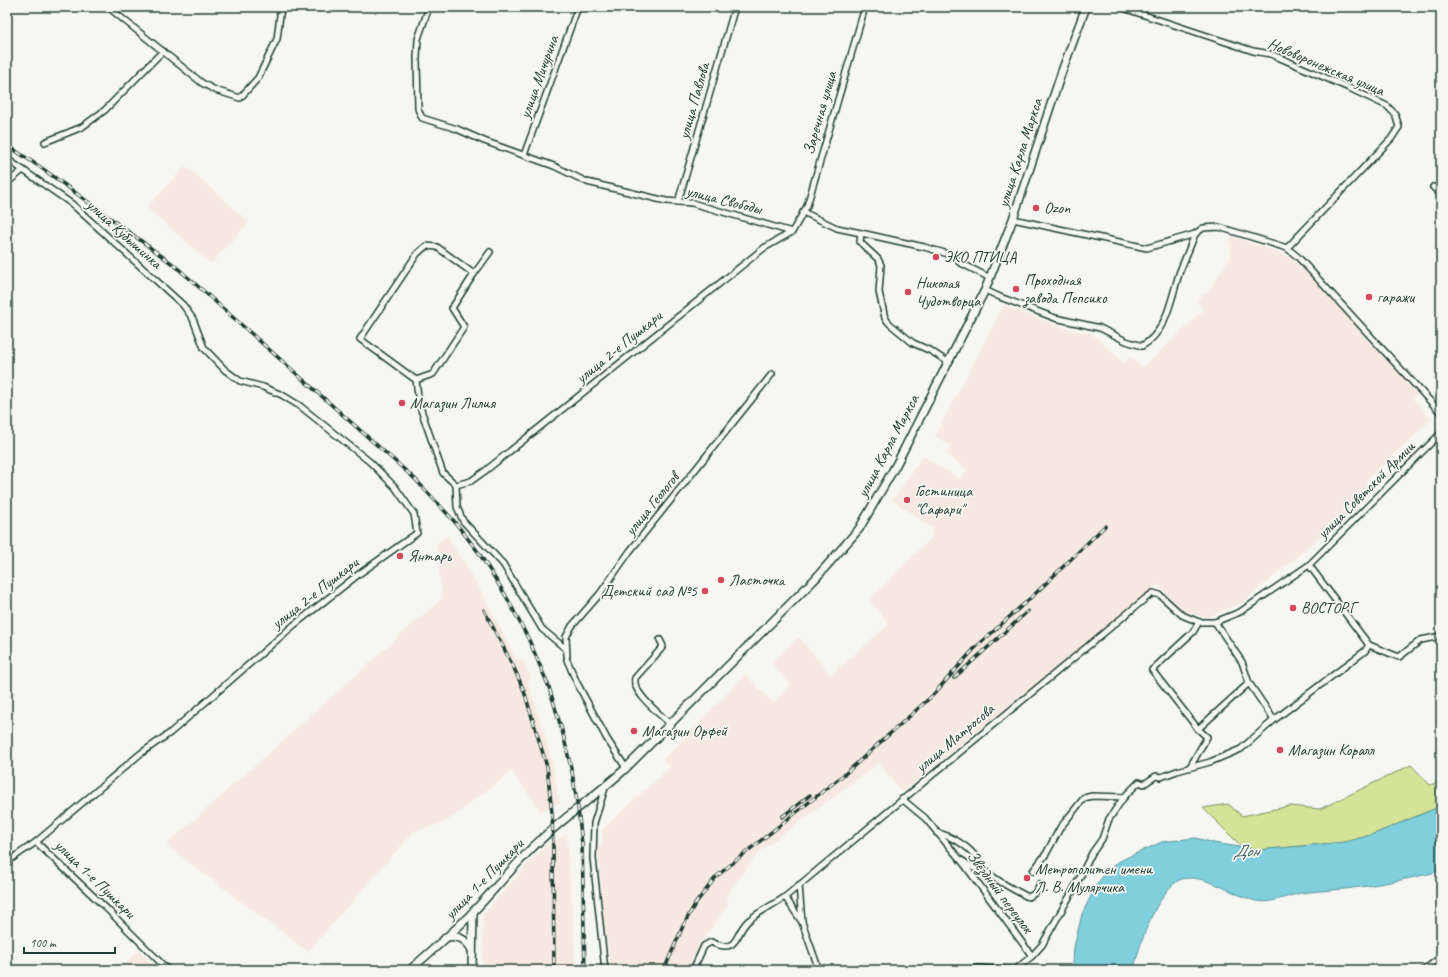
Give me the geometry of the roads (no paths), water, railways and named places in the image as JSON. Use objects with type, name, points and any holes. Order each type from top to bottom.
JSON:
[{"type":"main road","name":"улица Карла Маркса","points":[[578,808],[605,788],[626,768],[815,579],[859,529],[893,472],[985,290],[1013,219],[1062,71],[1086,7]]},
{"type":"main road","name":"улица 1-е Пушкари","points":[[413,969],[473,912],[532,849],[578,808]]},
{"type":"main road","points":[[472,970],[473,912]]},
{"type":"main road","points":[[446,937],[460,937],[469,945],[472,951]]},
{"type":"street","points":[[108,7],[202,83],[216,90],[240,98],[258,78],[277,39],[281,7]]},
{"type":"street","points":[[429,7],[418,39],[417,92],[418,109],[422,118],[457,129],[524,155]]},
{"type":"street","name":"улица Мичурина","points":[[524,155],[578,7]]},
{"type":"street","name":"улица Павлова","points":[[678,202],[735,7]]},
{"type":"street","name":"Заречная улица","points":[[792,232],[795,224],[807,206],[865,7]]},
{"type":"street","name":"Нововоронежская улица","points":[[1120,7],[1253,51],[1271,54],[1387,106],[1395,114],[1399,127],[1391,138],[1287,248]]},
{"type":"street","points":[[45,142],[82,127],[105,110],[163,51]]},
{"type":"street","name":"улица Свободы","points":[[524,155],[554,166],[587,182],[666,202],[699,204],[792,232]]},
{"type":"street","name":"улица Кубышинка","points":[[7,159],[72,204],[183,305],[193,319],[204,348]]},
{"type":"street","points":[[7,183],[23,170]]},
{"type":"street","points":[[1433,187],[1441,196]]},
{"type":"street","points":[[803,212],[837,228],[924,247],[955,256],[959,262],[990,278]]},
{"type":"street","points":[[1013,219],[1147,248],[1195,234],[1203,228],[1219,227],[1287,248],[1298,257],[1441,413]]},
{"type":"street","name":"улица 2-е Пушкари","points":[[456,485],[471,481],[485,471],[764,248],[792,232]]},
{"type":"street","points":[[861,233],[860,242],[878,259],[881,265],[879,292],[885,318],[913,343],[931,351],[948,362]]},
{"type":"street","points":[[985,290],[1000,298],[1055,318],[1100,328],[1126,341],[1142,346],[1150,341],[1161,327],[1171,304],[1180,272],[1195,234]]},
{"type":"street","points":[[474,274],[437,247],[426,246],[417,254],[360,339],[416,380],[419,404],[436,456],[444,473],[456,485],[456,507],[463,521],[503,564],[542,629],[566,649]]},
{"type":"street","points":[[416,380],[433,374],[464,327],[452,308],[490,252]]},
{"type":"street","name":"улица 2-е Пушкари","points":[[7,862],[36,842],[140,754],[170,732],[294,625],[359,574],[417,533],[414,514],[395,487],[370,462],[300,406],[282,395],[263,387],[240,382],[224,370],[204,348]]},
{"type":"street","name":"улица Геологов","points":[[626,768],[607,739],[578,683],[567,658],[566,637],[572,626],[599,595],[630,551],[772,374]]},
{"type":"street","name":"улица Советской Армии","points":[[1199,622],[1215,622],[1240,612],[1310,565],[1441,433]]},
{"type":"street","points":[[1310,565],[1369,645],[1399,657],[1421,640],[1441,636]]},
{"type":"street","name":"улица Матросова","points":[[693,970],[704,946],[711,942],[720,946],[730,945],[736,941],[747,922],[785,898],[902,799],[1153,593],[1160,595],[1182,614],[1199,622]]},
{"type":"street","points":[[1190,767],[1206,737],[1198,729],[1152,670],[1193,632],[1199,622]]},
{"type":"street","points":[[1215,622],[1242,662],[1249,683],[1274,720]]},
{"type":"street","points":[[660,640],[663,646],[635,678],[634,682],[638,692],[670,724]]},
{"type":"street","points":[[1032,956],[1042,946],[1092,853],[1102,839],[1109,818],[1124,797],[1139,782],[1144,784],[1156,776],[1161,777],[1210,762],[1241,749],[1274,720],[1365,651],[1369,645]]},
{"type":"street","points":[[1198,729],[1249,683]]},
{"type":"street","points":[[605,788],[594,824],[593,858],[605,970]]},
{"type":"street","points":[[1033,871],[1046,854],[1060,828],[1084,798],[1092,796],[1124,797]]},
{"type":"street","name":"Звёздный переулок","points":[[902,799],[925,818],[960,859],[1032,956],[1015,970],[976,968],[975,970]]},
{"type":"street","points":[[937,833],[954,839],[971,852],[978,860],[980,866],[990,875],[1026,896],[1029,897],[1035,893],[1040,884]]},
{"type":"street","name":"улица 1-е Пушкари","points":[[36,842],[107,909],[168,970]]},
{"type":"street","points":[[960,859],[985,875],[990,875]]},
{"type":"street","points":[[799,885],[802,922],[819,970]]},
{"type":"street","points":[[785,898],[802,922]]},
{"type":"street","points":[[1424,970],[1441,957]]},
{"type":"water","name":"Дон","points":[[1441,806],[1441,871],[1376,884],[1301,893],[1273,901],[1262,902],[1200,879],[1182,879],[1173,884],[1157,905],[1150,919],[1140,947],[1134,970],[1074,970],[1074,947],[1082,914],[1097,884],[1103,876],[1116,863],[1128,857],[1162,842],[1196,838],[1214,843],[1259,850],[1345,842],[1374,834]]},
{"type":"railway","points":[[7,145],[43,169],[174,265],[415,479],[454,521],[479,553],[506,596],[529,640],[549,687],[563,734],[572,772],[582,844],[585,970]]},
{"type":"railway","points":[[664,970],[683,926],[695,904],[716,877],[846,773],[932,696],[974,649],[1037,592],[1105,526]]},
{"type":"railway","points":[[484,610],[514,668],[524,691],[547,767],[552,813],[554,970]]},
{"type":"railway","points":[[954,678],[1028,611]]},
{"type":"railway","points":[[782,817],[810,795]]},
{"type":"place","name":"Ozon","points":[[1036,208]]},
{"type":"place","name":"ЭКО ПТИЦА","points":[[936,257]]},
{"type":"place","name":"Проходная завода Пепсико","points":[[1016,289]]},
{"type":"place","name":"Николая Чудотворца","points":[[908,292]]},
{"type":"place","name":"гаражи","points":[[1369,297]]},
{"type":"place","name":"Магазин Лилия","points":[[402,403]]},
{"type":"place","name":"Гостиница \"Сафари\"","points":[[907,500]]},
{"type":"place","name":"Янтарь","points":[[400,556]]},
{"type":"place","name":"Ласточка","points":[[721,580]]},
{"type":"place","name":"Детский сад №5","points":[[705,591]]},
{"type":"place","name":"ВОСТОРГ","points":[[1293,608]]},
{"type":"place","name":"Магазин Орфей","points":[[634,731]]},
{"type":"place","name":"Магазин Коралл","points":[[1280,750]]},
{"type":"place","name":"Метрополитен имени Л. В. Мулярчика","points":[[1027,878]]}]
